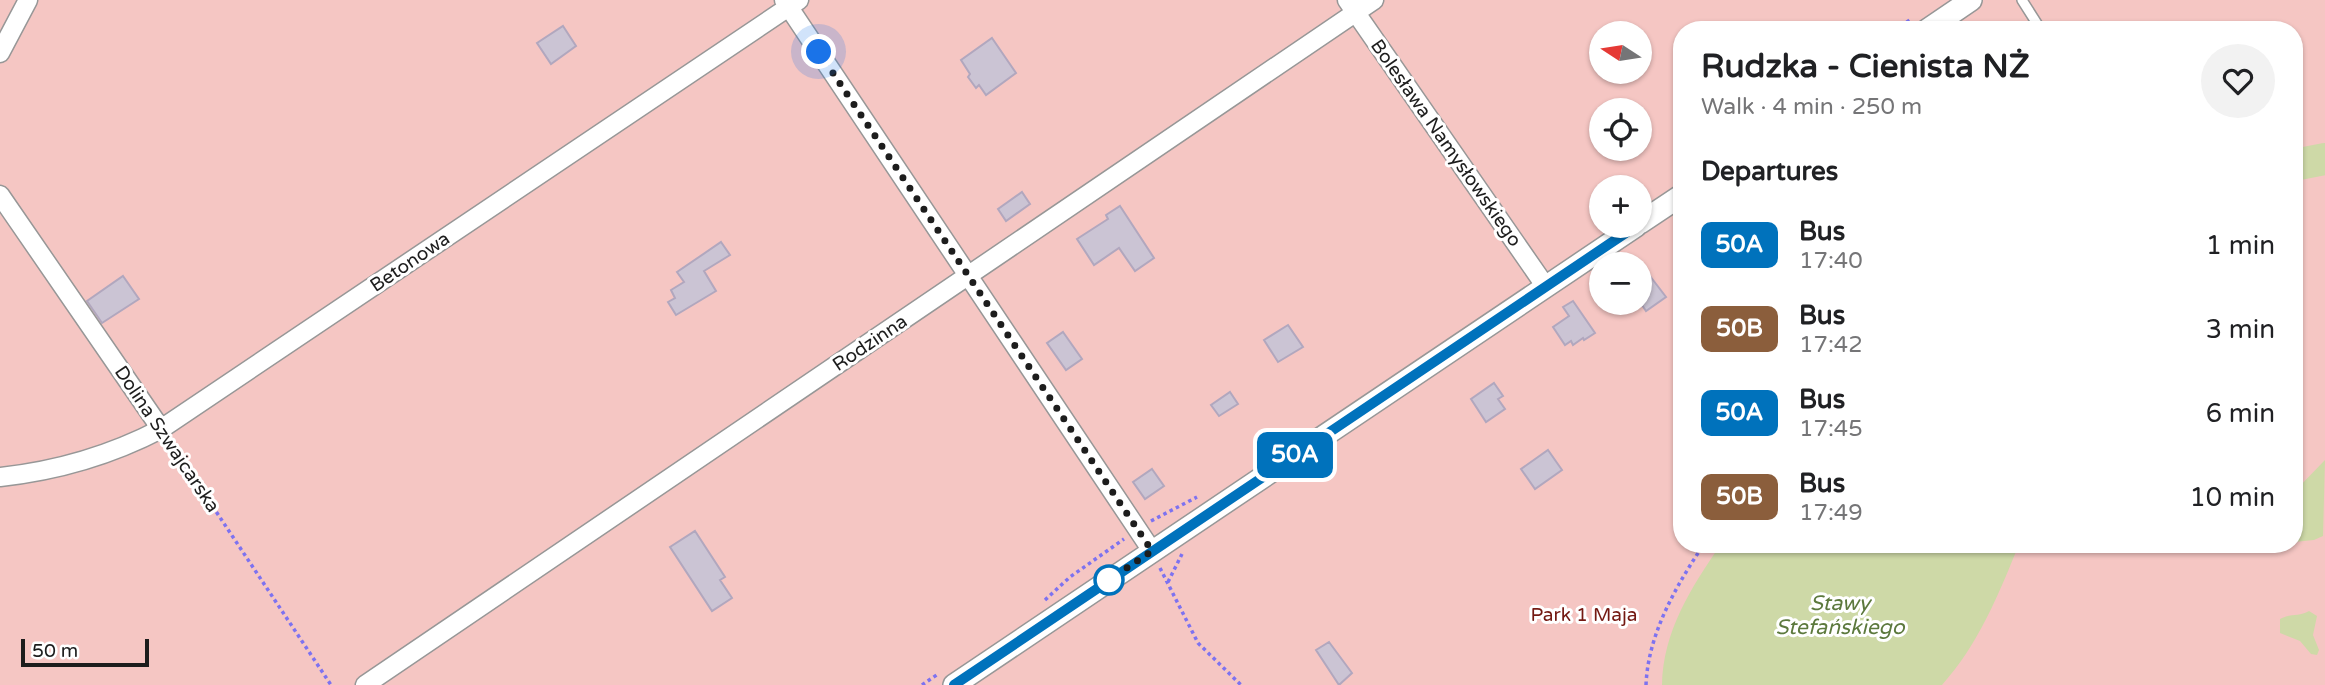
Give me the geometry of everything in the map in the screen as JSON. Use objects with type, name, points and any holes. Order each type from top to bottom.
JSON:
[{"type":"street","points":[[0,53],[28,0]]},
{"type":"street","name":"Rodzinna","points":[[365,685],[970,275],[1351,6],[1374,0]]},
{"type":"street","points":[[1940,21],[1971,0]]},
{"type":"street","points":[[790,2],[1152,551]]},
{"type":"street","name":"Betonowa","points":[[0,477],[66,466],[128,446],[161,429],[790,2]]},
{"type":"street","name":"Bolesława Namysłowskiego","points":[[1351,6],[1546,287]]},
{"type":"street","name":"Dolina Szwajcarska","points":[[0,195],[161,429]]},
{"type":"street","points":[[1652,215],[1673,201]]},
{"type":"street","points":[[954,685],[1619,238]]},
{"type":"lane","points":[[2022,0],[2036,21]]},
{"type":"path","name":"Dolina Szwajcarska","points":[[161,429],[331,685]]},
{"type":"path","points":[[1152,551],[1198,643],[1241,685]]},
{"type":"path","points":[[1646,685],[1647,661],[1676,586],[1698,553]]},
{"type":"path","points":[[1167,583],[1182,554]]},
{"type":"green space","name":"Park 1 Maja","points":[[0,0],[2325,0],[2325,685],[0,685]]},
{"type":"water","points":[[2325,460],[2323,536],[2303,541],[2303,483]]},
{"type":"water","name":"Stawy Stefańskiego","points":[[1715,553],[2015,553],[1977,636],[1942,685],[1662,685],[1667,646],[1673,628],[1699,577]]},
{"type":"water","points":[[2309,611],[2317,616],[2313,635],[2319,650],[2317,655],[2311,654],[2300,641],[2280,633],[2280,619]]},
{"type":"building","points":[[563,26],[576,46],[551,64],[537,43]]},
{"type":"building","points":[[992,38],[1016,73],[986,95],[979,85],[976,88],[968,77],[970,74],[961,60]]},
{"type":"building","points":[[1022,192],[1030,204],[1006,221],[998,209]]},
{"type":"building","points":[[1120,206],[1154,258],[1135,271],[1119,248],[1094,265],[1077,239],[1108,219],[1106,215]]},
{"type":"building","points":[[721,242],[730,255],[704,271],[716,291],[676,315],[668,302],[675,298],[671,290],[684,282],[677,272]]},
{"type":"building","points":[[123,276],[139,299],[102,323],[87,301]]},
{"type":"building","points":[[1652,279],[1666,297],[1652,307]]},
{"type":"building","points":[[1573,301],[1595,333],[1573,345],[1571,341],[1565,345],[1553,327],[1569,316],[1563,307]]},
{"type":"building","points":[[1288,325],[1303,347],[1278,362],[1264,340]]},
{"type":"building","points":[[1063,332],[1082,359],[1066,370],[1047,343]]},
{"type":"building","points":[[1494,383],[1503,396],[1498,399],[1505,409],[1486,422],[1471,399]]},
{"type":"building","points":[[1230,392],[1238,404],[1219,416],[1211,405]]},
{"type":"building","points":[[1548,450],[1562,470],[1535,489],[1521,469]]},
{"type":"building","points":[[1152,469],[1164,486],[1145,499],[1133,482]]},
{"type":"building","points":[[695,531],[725,577],[720,580],[732,598],[712,611],[670,547]]},
{"type":"building","points":[[1329,642],[1352,673],[1339,685],[1316,650]]},
{"type":"waterway","points":[[2303,163],[2325,159]]},
{"type":"bus line","name":"50A","points":[[954,685],[1618,238]]},
{"type":"route","points":[[819,52],[1152,551],[1109,580]]}]
